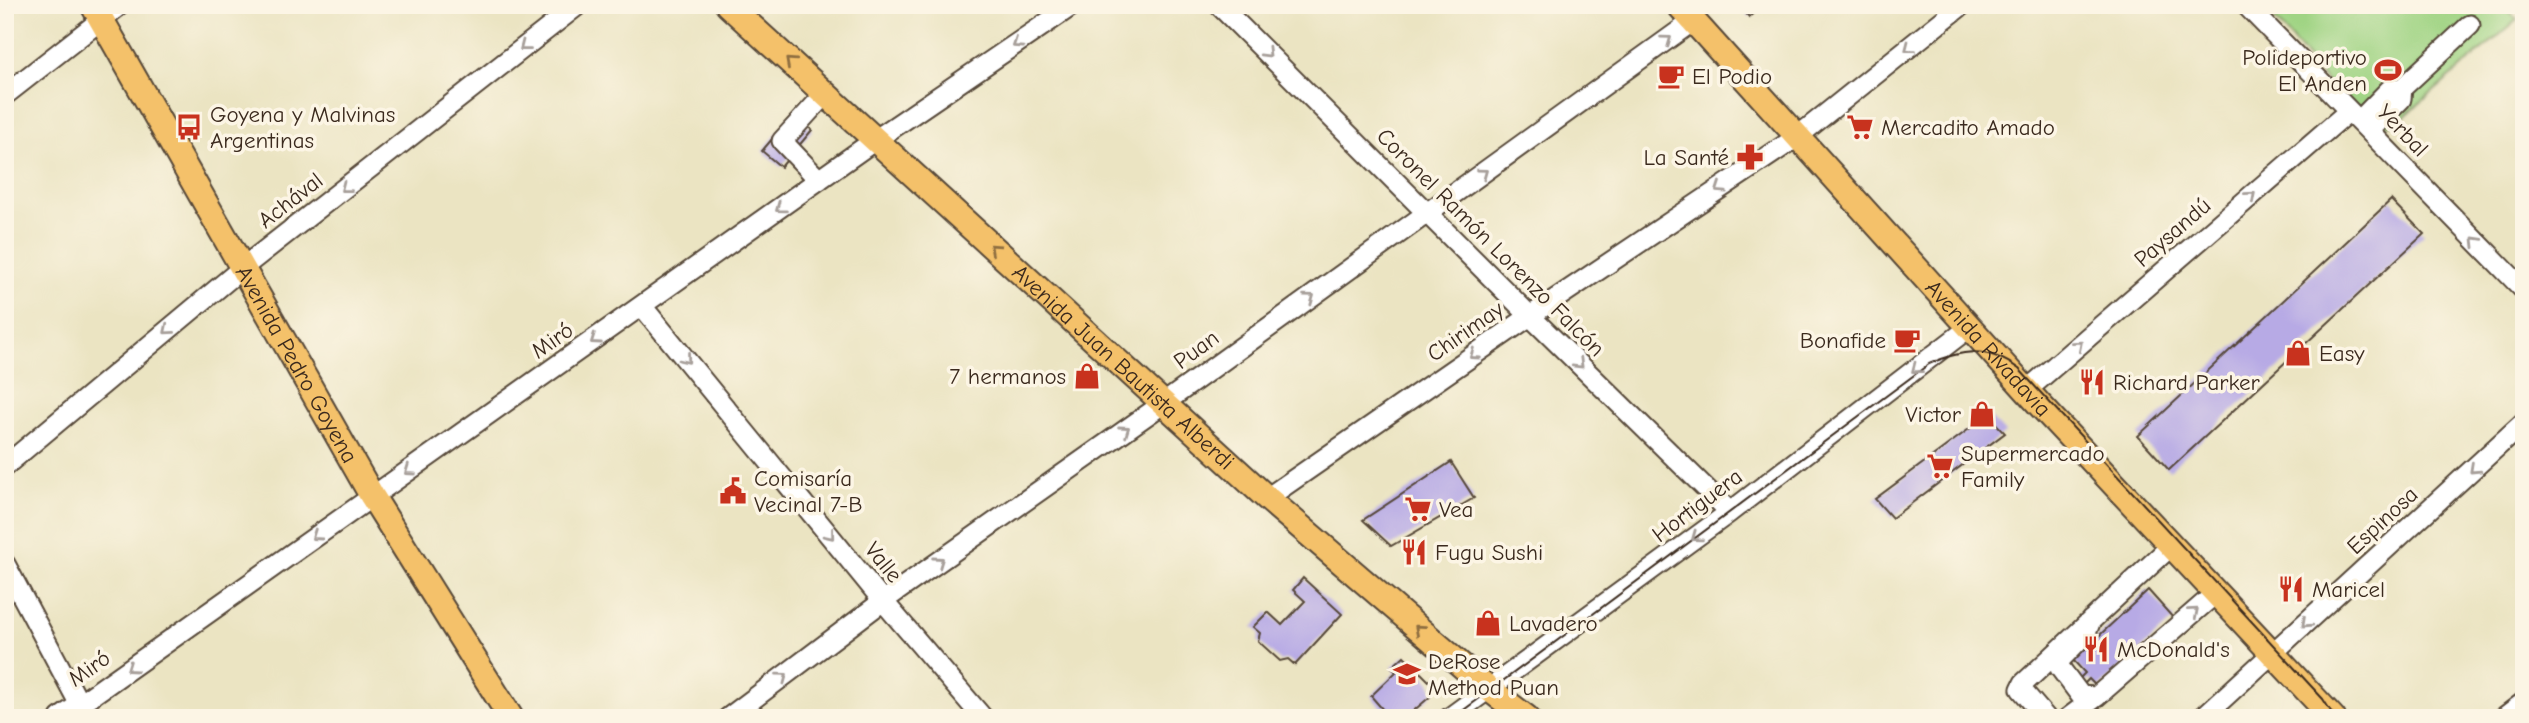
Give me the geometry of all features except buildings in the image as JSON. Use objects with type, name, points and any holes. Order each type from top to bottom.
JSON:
[{"type":"main road","name":"Avenida Juan Bautista Alberdi","points":[[728,5],[1267,498],[1489,689],[1527,718]]},
{"type":"main road","name":"Avenida Pedro Goyena","points":[[105,10],[241,269],[372,496],[511,718]]},
{"type":"main road","name":"Avenida Rivadavia","points":[[1686,13],[2027,390],[2333,718]]},
{"type":"street","name":"Achával","points":[[5,466],[241,269],[578,5]]},
{"type":"street","name":"Miró","points":[[60,718],[84,711],[372,496],[875,140],[1073,5]]},
{"type":"street","name":"Coronel Ramón Lorenzo Falcón","points":[[1219,5],[1730,512]]},
{"type":"street","name":"Chirimay","points":[[1267,498],[1530,316],[1797,137],[1962,5]]},
{"type":"street","name":"Yerbal","points":[[2246,5],[2524,290]]},
{"type":"street","points":[[5,94],[105,10]]},
{"type":"street","name":"Puan","points":[[728,718],[883,601],[1427,213],[1686,13]]},
{"type":"street","name":"Paysandú","points":[[2027,390],[2359,121],[2401,99],[2402,88],[2470,25]]},
{"type":"street","points":[[819,180],[782,141],[825,94]]},
{"type":"street","name":"Valle","points":[[642,306],[883,601],[983,718]]},
{"type":"street","name":"Hortiguera","points":[[1449,718],[1730,512],[1970,327]]},
{"type":"street","name":"Espinosa","points":[[2202,718],[2524,422]]},
{"type":"street","points":[[2046,718],[2021,688],[2024,683],[2172,545]]},
{"type":"street","points":[[5,564],[84,711]]},
{"type":"street","points":[[2068,718],[2216,593]]},
{"type":"street","points":[[2091,620],[2087,633],[2059,661],[2060,668],[2081,696],[2096,697]]},
{"type":"street","points":[[2503,718],[2524,702]]},
{"type":"green space","name":"Polideportivo El Anden","points":[[2263,5],[2503,5],[2517,20],[2399,121],[2369,131]]},
{"type":"tram line","points":[[1453,718],[1929,364],[1953,355],[1975,352],[1996,356],[2019,369],[2323,699],[2335,718]]},
{"type":"place","name":"Polideportivo El Anden","points":[[2388,70]]},
{"type":"place","name":"El Podio","points":[[1671,76]]},
{"type":"place","name":"Goyena y Malvinas Argentinas","points":[[189,127]]},
{"type":"place","name":"Mercadito Amado","points":[[1860,127]]},
{"type":"place","name":"La Santé","points":[[1750,157]]},
{"type":"place","name":"Bonafide","points":[[1907,340]]},
{"type":"place","name":"Easy","points":[[2298,353]]},
{"type":"place","name":"7 hermanos","points":[[1087,376]]},
{"type":"place","name":"Richard Parker","points":[[2092,382]]},
{"type":"place","name":"Victor","points":[[1982,414]]},
{"type":"place","name":"Supermercado Family","points":[[1940,466]]},
{"type":"place","name":"Comisaría Vecinal 7-B","points":[[733,491]]},
{"type":"place","name":"Vea","points":[[1418,509]]},
{"type":"place","name":"Fugu Sushi","points":[[1414,552]]},
{"type":"place","name":"Maricel","points":[[2291,589]]},
{"type":"place","name":"Lavadero","points":[[1488,623]]},
{"type":"place","name":"McDonald's","points":[[2096,649]]},
{"type":"place","name":"DeRose Method Puan","points":[[1407,674]]}]
